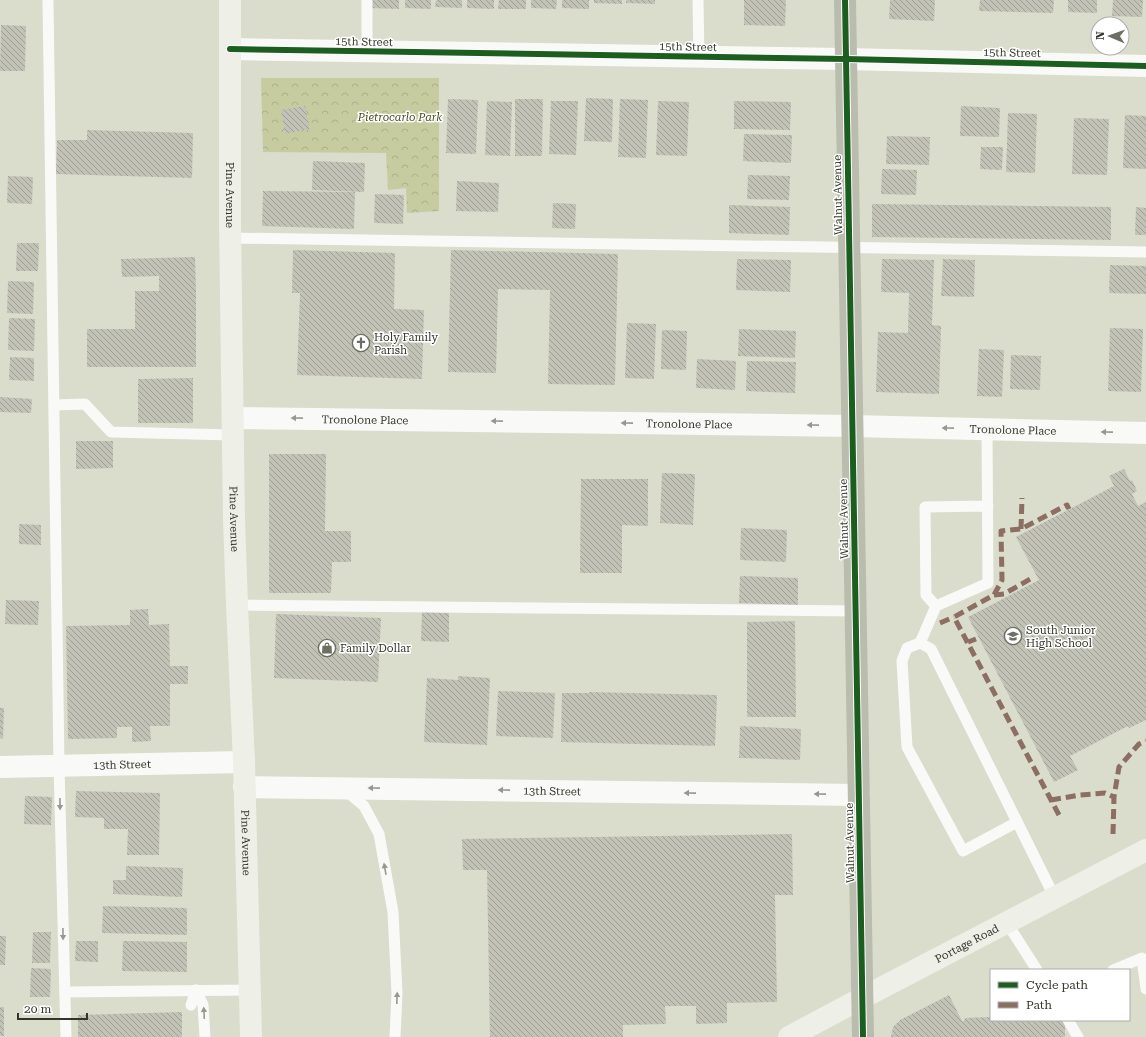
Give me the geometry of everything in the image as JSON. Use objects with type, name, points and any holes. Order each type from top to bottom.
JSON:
[{"type":"main road","name":"Pine Avenue","points":[[230,0],[233,426],[237,605],[244,762],[251,1037]]},
{"type":"main road","name":"Walnut Avenue","points":[[845,0],[863,1037]]},
{"type":"main road","name":"Portage Road","points":[[789,1037],[1146,850]]},
{"type":"street","name":"15th Street","points":[[230,50],[846,59],[1146,66]]},
{"type":"street","name":"Tronolone Place","points":[[233,426],[852,426],[1146,433]]},
{"type":"street","name":"13th Street","points":[[0,767],[244,762]]},
{"type":"street","name":"13th Street","points":[[244,786],[859,795]]},
{"type":"lane","points":[[48,0],[59,765],[66,1037]]},
{"type":"lane","points":[[367,0],[367,52]]},
{"type":"lane","points":[[698,0],[699,57]]},
{"type":"lane","points":[[231,238],[1146,252]]},
{"type":"lane","points":[[54,404],[85,404],[111,432],[233,426]]},
{"type":"lane","points":[[987,429],[988,583],[936,606],[920,643],[907,648],[902,660],[908,747],[963,851],[1018,822]]},
{"type":"lane","points":[[936,606],[926,595],[925,507],[988,506]]},
{"type":"lane","points":[[237,605],[856,611]]},
{"type":"lane","points":[[920,643],[931,649],[1055,898]]},
{"type":"lane","points":[[343,788],[364,806],[379,834],[393,912],[397,993],[395,1037]]},
{"type":"lane","points":[[1007,923],[1036,969]]},
{"type":"lane","points":[[1115,969],[1142,958],[1146,989]]},
{"type":"lane","points":[[191,1005],[196,990]]},
{"type":"lane","points":[[196,990],[204,1005],[205,1037]]},
{"type":"lane","points":[[65,992],[249,990]]},
{"type":"lane","points":[[1069,1021],[1078,1037]]},
{"type":"green space","name":"Pietrocarlo Park","points":[[261,78],[439,78],[439,211],[407,213],[406,188],[388,190],[386,153],[263,152]]},
{"type":"building","points":[[370,0],[399,0],[399,9],[370,8]]},
{"type":"building","points":[[405,0],[431,0],[431,9],[405,8]]},
{"type":"building","points":[[436,0],[462,0],[462,8],[435,7]]},
{"type":"building","points":[[467,0],[494,0],[494,9],[467,8]]},
{"type":"building","points":[[499,0],[526,0],[526,9],[498,9]]},
{"type":"building","points":[[531,0],[557,0],[556,9],[531,8]]},
{"type":"building","points":[[562,0],[589,0],[589,9],[562,8]]},
{"type":"building","points":[[594,0],[622,0],[622,4],[594,3]]},
{"type":"building","points":[[626,0],[655,0],[655,4],[626,3]]},
{"type":"building","points":[[744,0],[786,0],[785,26],[744,25]]},
{"type":"building","points":[[890,0],[935,0],[934,21],[889,19]]},
{"type":"building","points":[[980,0],[1054,0],[1053,13],[979,11]]},
{"type":"building","points":[[1068,0],[1097,0],[1097,13],[1068,12]]},
{"type":"building","points":[[1113,0],[1143,0],[1142,17],[1112,16]]},
{"type":"building","points":[[1,25],[26,26],[25,71],[0,71]]},
{"type":"building","points":[[586,98],[613,99],[612,142],[584,141]]},
{"type":"building","points":[[448,99],[478,100],[476,154],[446,153]]},
{"type":"building","points":[[515,99],[543,99],[542,156],[515,156]]},
{"type":"building","points":[[620,99],[648,100],[646,158],[618,157]]},
{"type":"building","points":[[487,101],[512,102],[510,156],[485,155]]},
{"type":"building","points":[[551,101],[578,101],[576,155],[549,154]]},
{"type":"building","points":[[658,101],[689,102],[687,156],[656,155]]},
{"type":"building","points":[[734,101],[791,102],[790,130],[734,129]]},
{"type":"building","points":[[305,106],[310,129],[285,134],[281,110]]},
{"type":"building","points":[[961,106],[1000,108],[999,137],[960,136]]},
{"type":"building","points":[[1008,113],[1037,114],[1035,173],[1006,172]]},
{"type":"building","points":[[1125,115],[1146,116],[1146,169],[1123,168]]},
{"type":"building","points":[[1074,118],[1109,119],[1107,175],[1072,174]]},
{"type":"building","points":[[87,130],[193,133],[192,178],[56,174],[57,140],[87,140]]},
{"type":"building","points":[[744,134],[792,135],[791,163],[743,161]]},
{"type":"building","points":[[887,136],[930,137],[929,165],[886,164]]},
{"type":"building","points":[[981,147],[1003,147],[1002,170],[980,169]]},
{"type":"building","points":[[313,161],[365,163],[364,192],[312,190]]},
{"type":"building","points":[[882,169],[917,170],[916,195],[881,194]]},
{"type":"building","points":[[748,175],[790,176],[789,200],[747,199]]},
{"type":"building","points":[[8,176],[33,177],[32,204],[7,203]]},
{"type":"building","points":[[457,181],[499,183],[498,212],[456,211]]},
{"type":"building","points":[[263,191],[355,192],[354,229],[262,226]]},
{"type":"building","points":[[375,194],[404,195],[403,224],[374,223]]},
{"type":"building","points":[[553,203],[576,204],[575,229],[552,228]]},
{"type":"building","points":[[872,204],[1111,207],[1111,240],[872,237]]},
{"type":"building","points":[[729,205],[790,207],[789,235],[729,233]]},
{"type":"building","points":[[1136,207],[1146,208],[1146,235],[1135,235]]},
{"type":"building","points":[[17,243],[39,243],[38,271],[16,271]]},
{"type":"building","name":"Holy Family Parish","points":[[293,250],[395,253],[394,309],[424,310],[422,379],[297,375],[300,293],[292,293]]},
{"type":"building","points":[[451,250],[618,254],[615,385],[548,384],[550,290],[498,289],[496,373],[448,372]]},
{"type":"building","points":[[195,257],[196,367],[87,367],[87,329],[135,329],[135,291],[159,291],[159,276],[122,277],[121,259]]},
{"type":"building","points":[[737,259],[791,260],[790,292],[736,290]]},
{"type":"building","points":[[882,259],[934,260],[932,325],[941,326],[939,394],[876,392],[878,332],[908,333],[909,293],[881,292]]},
{"type":"building","points":[[943,259],[975,260],[974,297],[941,296]]},
{"type":"building","points":[[1110,265],[1146,266],[1146,294],[1109,293]]},
{"type":"building","points":[[8,281],[34,282],[33,314],[7,313]]},
{"type":"building","points":[[9,318],[35,319],[34,351],[8,350]]},
{"type":"building","points":[[627,323],[656,324],[654,379],[625,378]]},
{"type":"building","points":[[1110,328],[1143,329],[1141,392],[1108,391]]},
{"type":"building","points":[[739,329],[796,331],[795,358],[738,356]]},
{"type":"building","points":[[662,330],[687,331],[686,370],[661,369]]},
{"type":"building","points":[[979,349],[1004,350],[1002,397],[977,396]]},
{"type":"building","points":[[1011,355],[1041,356],[1040,390],[1010,389]]},
{"type":"building","points":[[10,357],[34,358],[34,381],[9,380]]},
{"type":"building","points":[[697,359],[736,361],[735,390],[696,388]]},
{"type":"building","points":[[747,361],[796,362],[795,393],[746,391]]},
{"type":"building","points":[[193,378],[193,423],[138,423],[138,379]]},
{"type":"building","points":[[0,397],[32,399],[31,413],[0,412]]},
{"type":"building","points":[[76,441],[113,441],[113,468],[76,469]]},
{"type":"building","points":[[269,454],[326,454],[325,531],[351,531],[351,562],[332,562],[331,593],[269,593]]},
{"type":"building","points":[[1124,469],[1130,481],[1132,480],[1137,491],[1132,494],[1138,506],[1146,502],[1146,720],[1129,728],[1128,726],[1070,756],[1078,770],[1054,782],[968,617],[1039,580],[1016,537],[1114,486],[1109,476]]},
{"type":"building","points":[[662,473],[695,474],[693,525],[660,523]]},
{"type":"building","points":[[581,479],[648,479],[648,526],[622,525],[622,573],[580,573]]},
{"type":"building","points":[[19,524],[41,525],[41,545],[19,544]]},
{"type":"building","points":[[741,528],[787,530],[786,562],[740,560]]},
{"type":"building","points":[[740,576],[798,578],[798,605],[739,603]]},
{"type":"building","points":[[6,600],[39,601],[38,625],[5,624]]},
{"type":"building","points":[[148,609],[149,625],[169,624],[170,666],[188,666],[188,684],[170,684],[170,726],[150,726],[151,741],[132,742],[132,727],[117,727],[117,738],[68,739],[66,626],[130,625],[130,610]]},
{"type":"building","points":[[422,612],[449,613],[449,642],[421,641]]},
{"type":"building","name":"Family Dollar","points":[[276,614],[381,618],[378,682],[274,678]]},
{"type":"building","points":[[795,621],[796,717],[747,717],[747,622]]},
{"type":"building","points":[[458,676],[490,678],[487,745],[424,742],[427,678],[458,680]]},
{"type":"building","points":[[498,691],[555,693],[553,738],[496,736]]},
{"type":"building","points":[[589,692],[717,695],[715,746],[561,742],[562,693]]},
{"type":"building","points":[[0,708],[4,708],[3,739],[0,738]]},
{"type":"building","points":[[740,726],[801,729],[800,760],[739,758]]},
{"type":"building","points":[[76,791],[160,793],[159,855],[127,855],[128,829],[104,829],[104,818],[75,817]]},
{"type":"building","points":[[25,796],[52,797],[51,825],[24,824]]},
{"type":"building","points":[[792,834],[793,895],[775,895],[777,1002],[727,1003],[727,1023],[696,1024],[696,1006],[665,1006],[666,1024],[623,1025],[623,1037],[490,1037],[487,870],[463,870],[462,839]]},
{"type":"building","points":[[126,866],[183,868],[182,897],[113,894],[113,880],[126,880]]},
{"type":"building","points":[[103,906],[187,908],[187,935],[102,933]]},
{"type":"building","points":[[33,932],[51,932],[50,963],[32,963]]},
{"type":"building","points":[[0,936],[6,936],[5,965],[0,965]]},
{"type":"building","points":[[76,941],[98,941],[98,962],[75,961]]},
{"type":"building","points":[[123,941],[187,942],[187,972],[122,971]]},
{"type":"building","points":[[31,968],[51,969],[50,997],[30,997]]},
{"type":"building","points":[[949,995],[962,1021],[964,1021],[965,1018],[990,1017],[990,1021],[1065,1021],[1065,1037],[891,1037],[893,1027],[900,1020]]},
{"type":"building","points":[[0,1007],[4,1007],[4,1036],[0,1036]]},
{"type":"building","points":[[182,1012],[182,1037],[78,1037],[78,1015]]},
{"type":"marked path","points":[[1021,529],[1022,498]]},
{"type":"marked path","points":[[1059,815],[954,617],[994,595],[1002,580],[1001,531],[1021,529],[1067,505],[1069,509]]},
{"type":"marked path","points":[[994,595],[1004,594],[1032,578]]},
{"type":"marked path","points":[[940,623],[954,617]]},
{"type":"marked path","points":[[968,642],[976,639]]},
{"type":"marked path","points":[[1113,834],[1114,797],[1119,767],[1139,744],[1146,741]]},
{"type":"marked path","points":[[1051,800],[1080,795],[1105,793],[1114,797]]},
{"type":"cycle path","points":[[845,0],[863,1037]]},
{"type":"cycle path","points":[[230,49],[846,59],[1146,66]]},
{"type":"place","name":"Holy Family Parish","points":[[361,343]]},
{"type":"place","name":"South Junior High School","points":[[1013,636]]},
{"type":"place","name":"Family Dollar","points":[[327,648]]}]
